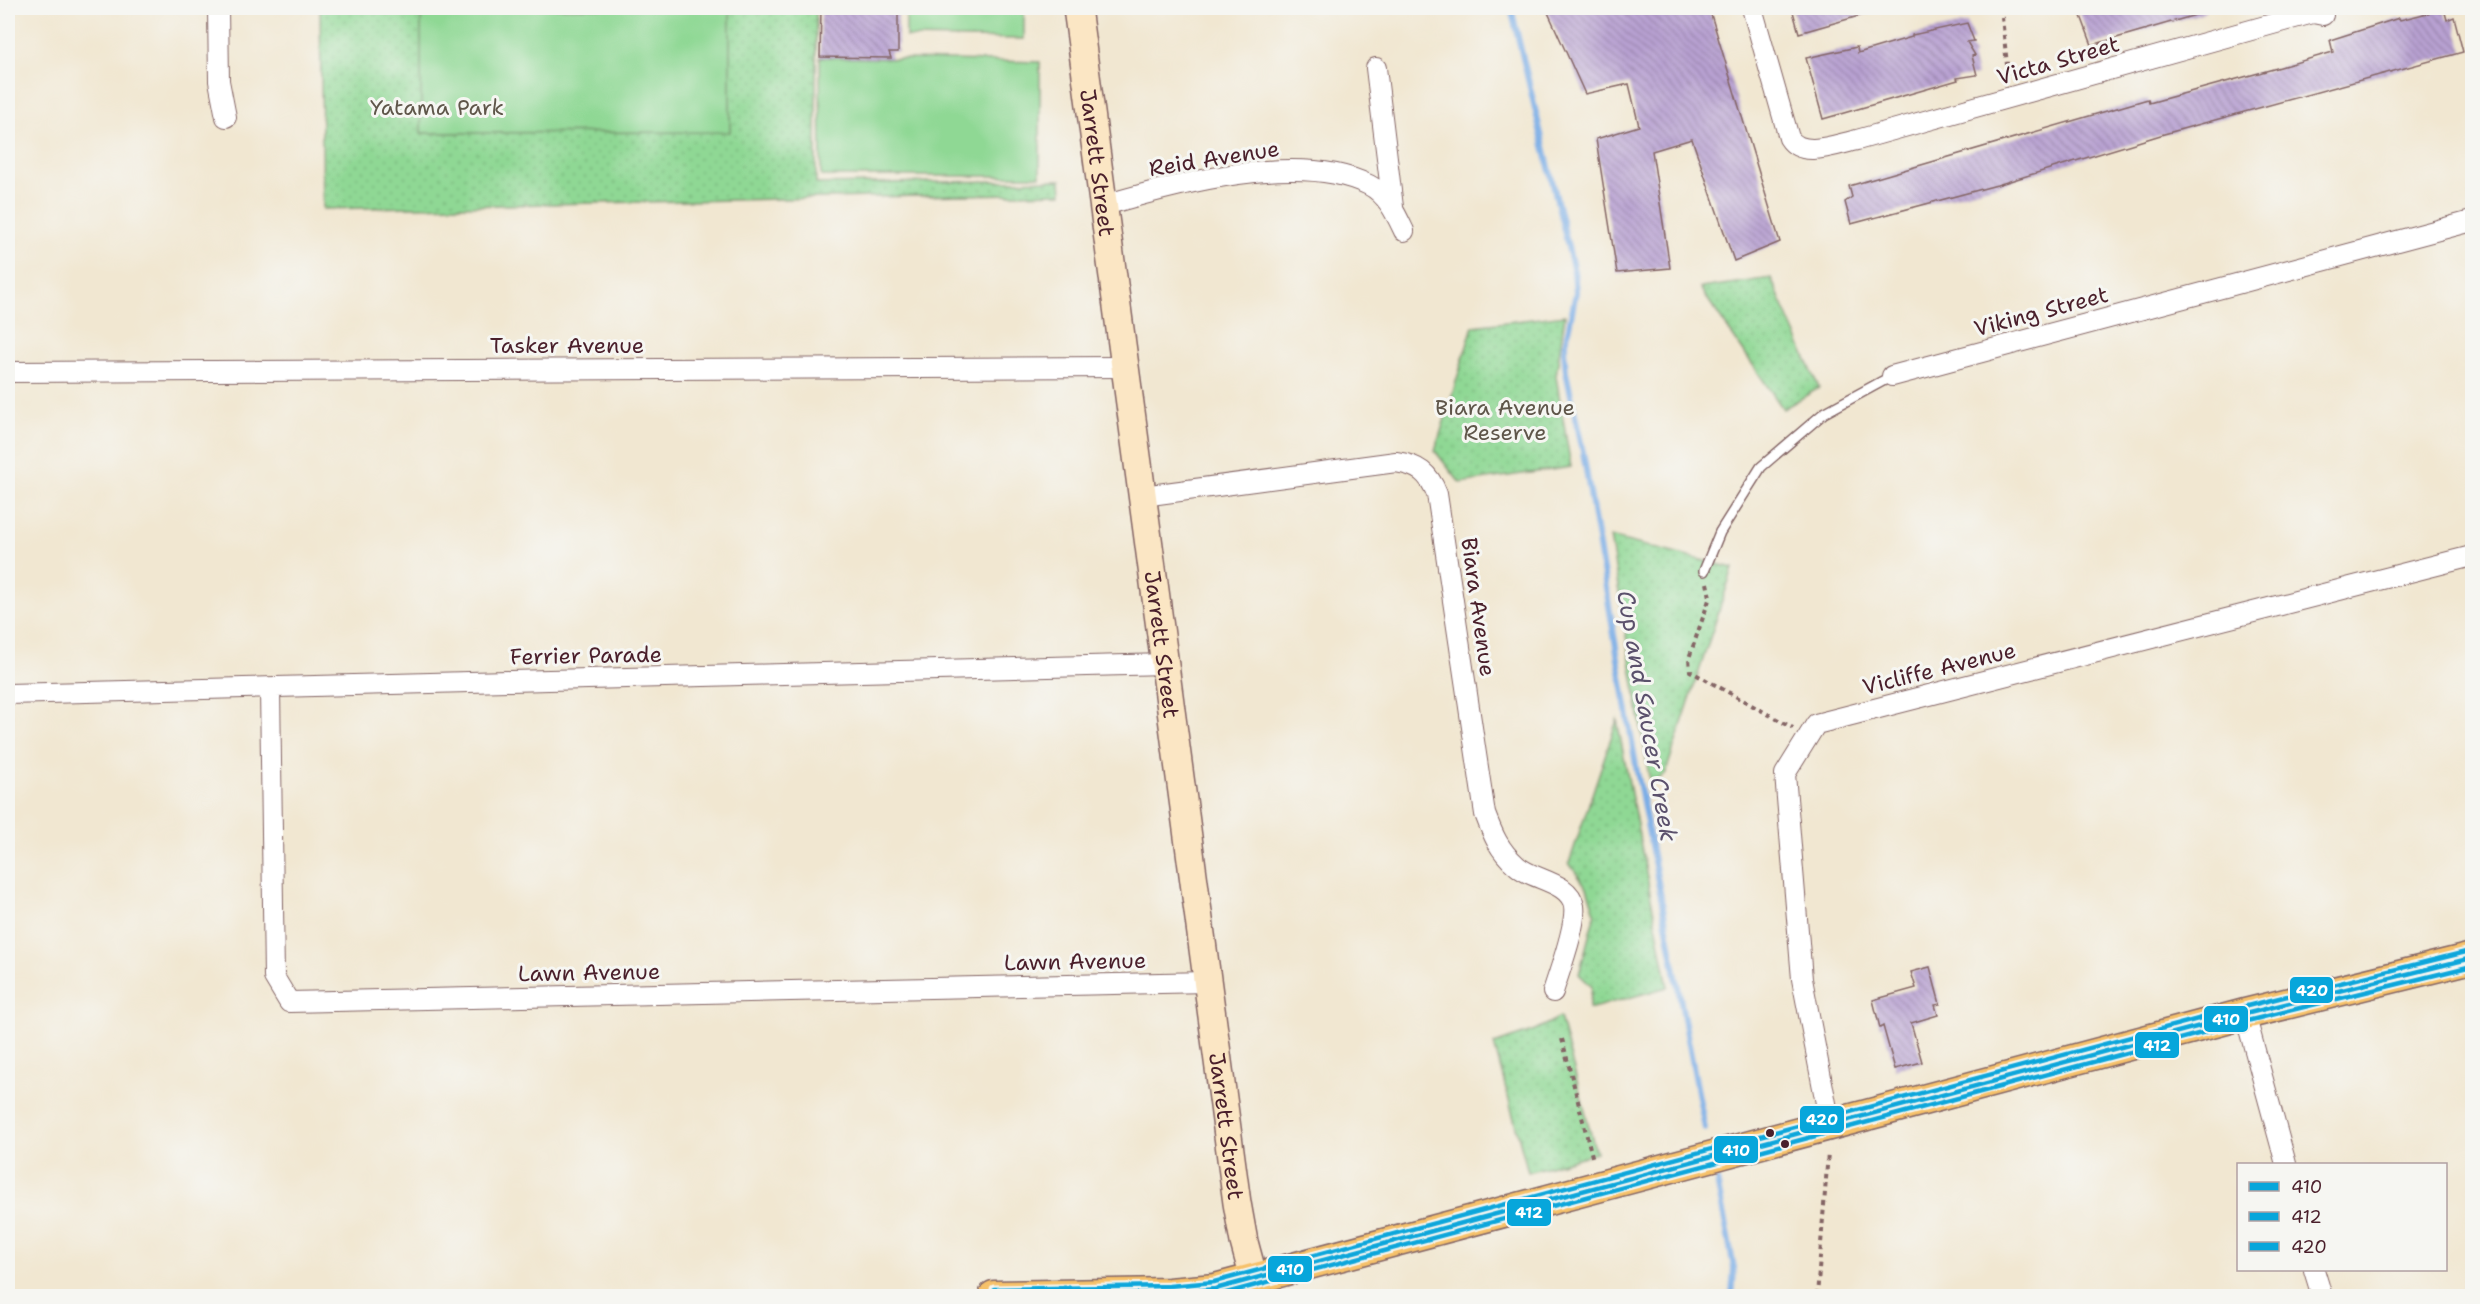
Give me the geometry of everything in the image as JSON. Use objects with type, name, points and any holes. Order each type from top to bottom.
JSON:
[{"type":"main road","points":[[993,1296],[1169,1293],[1256,1288],[1830,1124],[2245,1014],[2472,958]]},
{"type":"street","points":[[218,8],[219,81],[226,117]]},
{"type":"street","name":"Jarrett Street","points":[[1077,8],[1237,1203],[1256,1288]]},
{"type":"street","name":"Victa Street","points":[[1752,8],[1789,138],[1794,145],[1805,150],[1869,137],[2286,14],[2323,15]]},
{"type":"street","name":"Reid Avenue","points":[[1376,68],[1393,207],[1404,231]]},
{"type":"street","name":"Reid Avenue","points":[[1105,205],[1173,185],[1280,169],[1340,175],[1371,185],[1393,207]]},
{"type":"street","name":"Viking Street","points":[[1892,376],[2472,221]]},
{"type":"street","name":"Tasker Avenue","points":[[8,372],[1126,367]]},
{"type":"street","name":"Biara Avenue","points":[[1143,496],[1396,462],[1409,464],[1422,470],[1431,480],[1437,494],[1485,814],[1496,843],[1518,867],[1565,891],[1574,904],[1574,919],[1553,992]]},
{"type":"street","name":"Vicliffe Avenue","points":[[1830,1124],[1802,979],[1785,774],[1816,724],[2472,556]]},
{"type":"street","name":"Ferrier Parade","points":[[8,694],[1166,664]]},
{"type":"street","name":"Lawn Avenue","points":[[270,687],[274,977],[289,1002],[1208,982]]},
{"type":"street","points":[[2245,1014],[2286,1163]]},
{"type":"street","points":[[2315,1271],[2322,1296]]},
{"type":"lane","name":"Viking Street","points":[[1704,571],[1720,532],[1761,467],[1824,413],[1892,376]]},
{"type":"path","points":[[2001,8],[2008,74]]},
{"type":"path","points":[[1704,571],[1710,597],[1689,658],[1690,670],[1809,736]]},
{"type":"path","points":[[1562,1039],[1593,1160]]},
{"type":"path","points":[[1817,1296],[1828,1153]]},
{"type":"green space","name":"Yatama Park","points":[[320,8],[816,8],[816,184],[1061,180],[1062,193],[323,209]]},
{"type":"green space","points":[[421,8],[730,8],[730,132],[421,133]]},
{"type":"green space","points":[[906,8],[1024,8],[1024,39],[906,37]]},
{"type":"green space","points":[[820,57],[1040,62],[1040,176],[821,176]]},
{"type":"green space","points":[[1771,278],[1819,388],[1783,409],[1700,288]]},
{"type":"green space","name":"Biara Avenue Reserve","points":[[1565,315],[1556,376],[1571,467],[1460,483],[1435,451],[1473,326]]},
{"type":"green space","points":[[1610,537],[1733,568],[1665,775],[1650,783]]},
{"type":"green space","points":[[1617,720],[1668,987],[1589,1009],[1592,987],[1579,974],[1595,913],[1587,888],[1569,863]]},
{"type":"green space","points":[[1560,1017],[1596,1153],[1528,1172],[1494,1044],[1535,1030]]},
{"type":"building","points":[[821,8],[898,8],[898,52],[889,52],[891,58],[820,57]]},
{"type":"building","points":[[1546,8],[1709,8],[1780,242],[1734,261],[1692,139],[1652,151],[1670,268],[1617,273],[1596,139],[1639,126],[1629,84],[1585,94]]},
{"type":"building","points":[[1792,8],[1873,8],[1873,12],[1799,33]]},
{"type":"building","points":[[2078,8],[2206,8],[2206,12],[2092,45]]},
{"type":"building","points":[[2444,9],[2447,20],[2454,17],[2463,52],[2164,134],[1997,185],[1851,224],[1845,202],[1852,197],[1849,186],[2148,99],[2149,103],[2333,52],[2330,40],[2399,18],[2400,20]]},
{"type":"building","points":[[1967,23],[1974,41],[1967,42],[1975,55],[1972,56],[1977,75],[1957,78],[1958,80],[1823,119],[1806,58],[1857,47],[1858,53],[1912,37],[1912,35]]},
{"type":"building","points":[[1930,967],[1940,1004],[1935,1005],[1938,1015],[1911,1023],[1922,1062],[1895,1069],[1883,1026],[1880,1028],[1873,1000],[1916,988],[1911,972]]},
{"type":"waterway","name":"Cup and Saucer Creek","points":[[1511,8],[1574,272],[1576,292],[1564,351],[1566,372],[1583,452],[1637,771],[1705,1129]]},
{"type":"waterway","points":[[1717,1181],[1734,1268],[1732,1296]]},
{"type":"transit line","name":"420","points":[[994,1289],[1169,1286],[1214,1282],[2243,1007],[2470,951]]},
{"type":"transit line","name":"410","points":[[994,1296],[1169,1293],[1215,1289],[2245,1014],[2472,958]]},
{"type":"transit line","name":"412","points":[[1215,1296],[2247,1021],[2472,966]]}]
